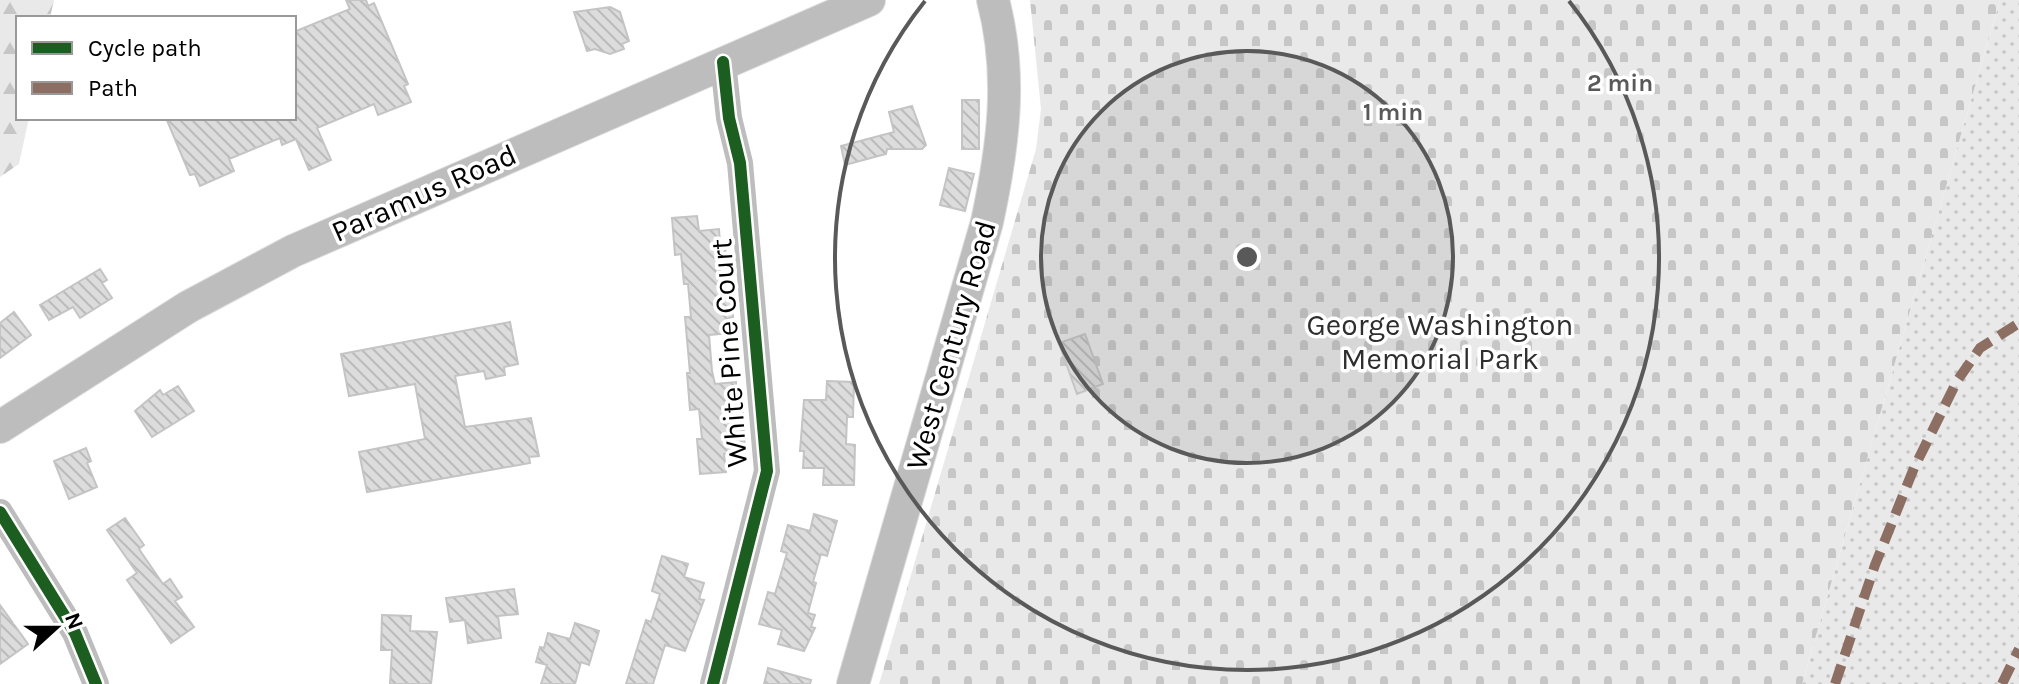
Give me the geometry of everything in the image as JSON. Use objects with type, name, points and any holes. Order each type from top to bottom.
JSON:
[{"type":"main road","name":"Paramus Road","points":[[0,427],[188,307],[256,270],[869,0]]},
{"type":"main road","name":"West Century Road","points":[[853,684],[987,222],[998,172],[1006,79],[993,0]]},
{"type":"street","name":"White Pine Court","points":[[713,684],[767,471],[740,163],[729,118],[723,62]]},
{"type":"street","points":[[0,512],[75,633],[96,684]]},
{"type":"green space","points":[[0,0],[54,0],[50,16],[16,16],[16,120],[29,120],[19,164],[0,177]]},
{"type":"green space","name":"George Washington Memorial Park","points":[[1030,0],[2000,0],[1802,684],[879,684],[1036,149],[1041,109]]},
{"type":"green space","points":[[2000,0],[2019,0],[2019,684],[1802,684]]},
{"type":"building","points":[[346,0],[366,0],[368,6],[374,3],[408,84],[404,86],[411,102],[378,115],[374,104],[317,128],[331,160],[309,170],[296,139],[282,145],[280,138],[229,159],[234,171],[200,186],[195,174],[190,175],[167,120],[296,120],[296,31],[350,9]]},
{"type":"building","points":[[610,7],[620,12],[629,41],[622,44],[624,49],[610,54],[595,49],[587,51],[574,12]]},
{"type":"building","points":[[962,100],[979,100],[979,149],[962,149]]},
{"type":"building","points":[[912,106],[926,145],[922,149],[887,149],[886,154],[845,165],[841,146],[894,132],[889,112]]},
{"type":"building","points":[[949,168],[974,174],[965,211],[940,205]]},
{"type":"building","points":[[697,216],[699,231],[719,229],[720,243],[725,243],[726,262],[719,263],[723,299],[732,298],[733,317],[729,318],[730,333],[709,335],[712,371],[715,384],[736,382],[738,398],[742,398],[745,452],[724,454],[726,472],[700,474],[697,439],[702,439],[699,409],[690,410],[687,373],[690,373],[685,317],[691,317],[688,284],[684,284],[681,254],[675,255],[672,218]]},
{"type":"building","points":[[100,269],[107,280],[102,283],[112,298],[80,318],[73,307],[49,320],[40,305]]},
{"type":"building","points":[[14,312],[31,335],[0,358],[0,323]]},
{"type":"building","points":[[510,322],[518,364],[504,367],[505,375],[486,379],[484,371],[455,376],[465,427],[531,418],[539,456],[529,457],[530,463],[367,492],[359,452],[425,439],[415,384],[349,396],[341,354]]},
{"type":"building","points":[[1085,334],[1103,384],[1077,394],[1059,343]]},
{"type":"building","points":[[827,381],[854,382],[853,417],[847,417],[846,444],[855,445],[854,485],[823,485],[824,468],[803,468],[804,451],[800,451],[804,400],[826,400]]},
{"type":"building","points":[[178,386],[194,411],[152,437],[135,411],[160,390],[163,395]]},
{"type":"building","points":[[86,448],[91,461],[87,463],[97,487],[69,499],[54,461]]},
{"type":"building","points":[[814,514],[837,521],[827,556],[821,554],[813,582],[816,583],[808,613],[815,615],[811,627],[815,628],[804,651],[778,644],[782,630],[759,624],[768,592],[775,594],[787,553],[781,551],[788,525],[810,531]]},
{"type":"building","points":[[125,518],[144,545],[139,549],[163,584],[170,579],[182,597],[175,601],[194,627],[171,643],[127,580],[137,573],[107,530]]},
{"type":"building","points":[[662,556],[688,564],[684,577],[704,583],[699,599],[704,600],[685,651],[665,645],[653,684],[626,684],[646,620],[651,622],[660,594],[652,591]]},
{"type":"building","points":[[514,589],[518,614],[498,616],[501,638],[468,643],[465,620],[450,622],[446,598]]},
{"type":"building","points":[[0,605],[28,644],[0,664]]},
{"type":"building","points":[[382,615],[411,616],[410,631],[437,632],[431,684],[390,684],[392,650],[381,650]]},
{"type":"building","points":[[575,623],[599,631],[589,665],[581,662],[575,684],[541,684],[547,665],[536,662],[540,647],[544,648],[548,633],[570,639]]},
{"type":"building","points":[[768,668],[811,680],[810,684],[764,684]]},
{"type":"marked path","points":[[1835,684],[1875,565],[1914,468],[1957,381],[1980,348],[2019,323]]},
{"type":"marked path","points":[[2002,684],[2019,649]]},
{"type":"cycle path","points":[[713,684],[767,471],[740,163],[729,118],[723,62]]},
{"type":"cycle path","points":[[0,512],[75,633],[96,684]]}]
